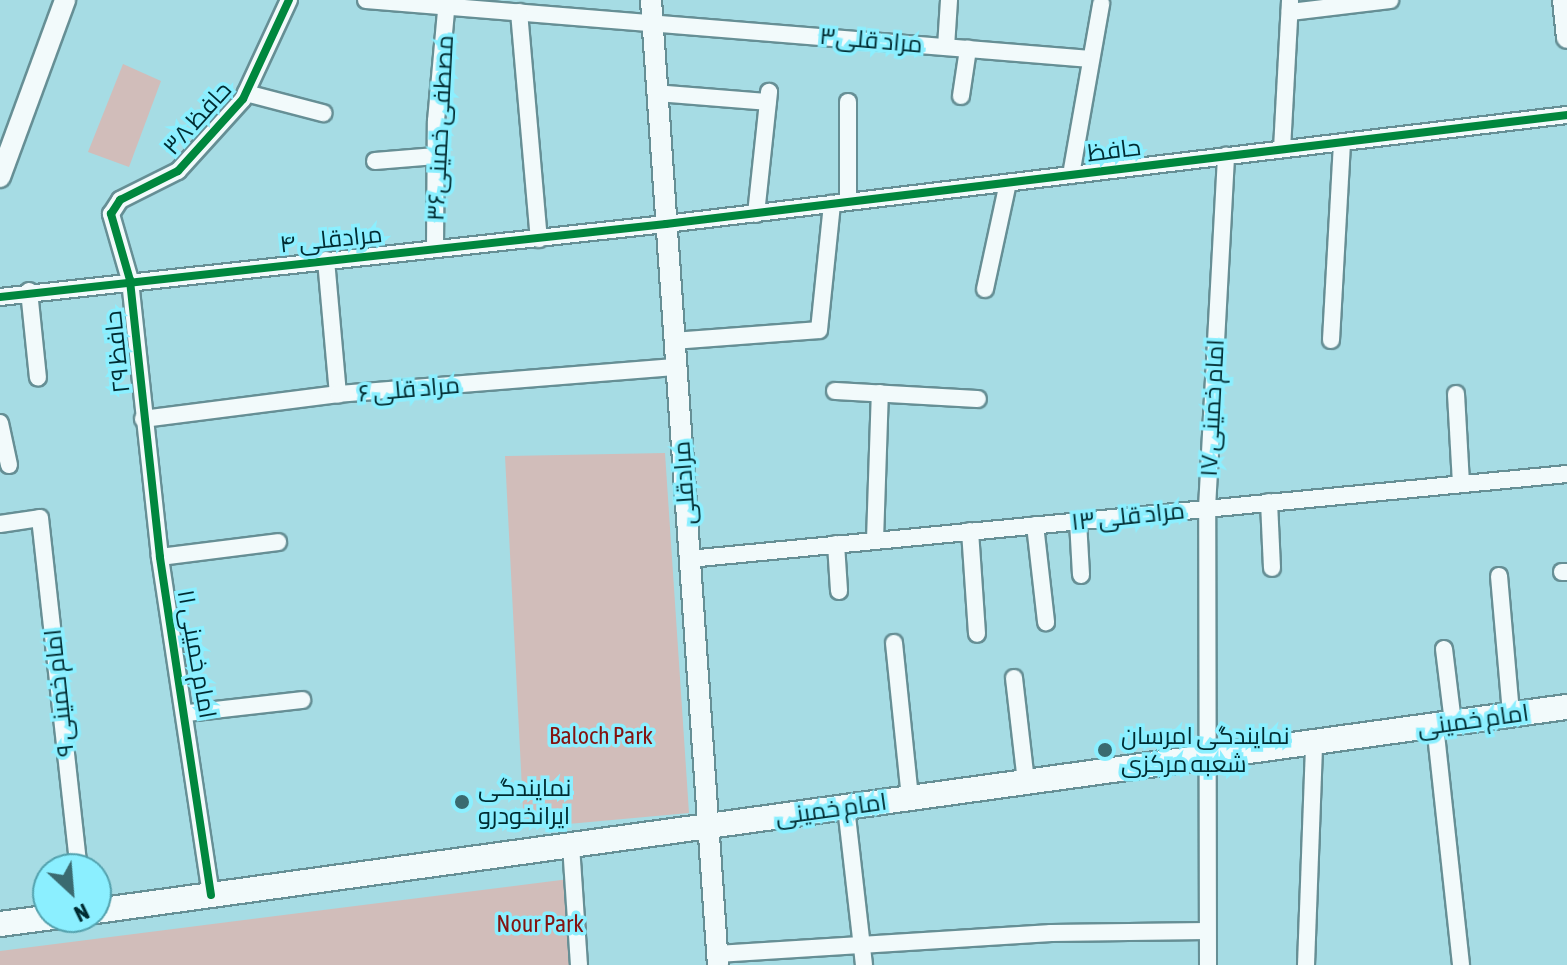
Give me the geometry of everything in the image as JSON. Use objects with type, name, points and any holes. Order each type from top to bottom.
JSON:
[{"type":"main road","name":"امام خمینی","points":[[112,909],[1567,707]]},
{"type":"main road","points":[[0,924],[32,920]]},
{"type":"street","points":[[0,177],[65,0]]},
{"type":"street","name":"حافظ ۳۸","points":[[130,280],[111,214],[120,200],[178,171],[246,93],[289,0]]},
{"type":"street","name":"مراد قلی۳","points":[[366,0],[447,3],[519,12],[557,7],[651,22],[1091,59]]},
{"type":"street","name":"مرادقلی","points":[[651,0],[717,959]]},
{"type":"street","points":[[946,47],[949,0]]},
{"type":"street","points":[[1282,149],[1290,6],[1390,0]]},
{"type":"street","points":[[1563,0],[1567,38]]},
{"type":"street","name":"مصطفی خمینی۳۶","points":[[435,249],[436,156],[447,3]]},
{"type":"street","points":[[1071,175],[1101,4]]},
{"type":"street","points":[[519,12],[539,239]]},
{"type":"street","points":[[961,96],[968,49]]},
{"type":"street","points":[[246,93],[323,113]]},
{"type":"street","points":[[656,93],[768,97],[756,214]]},
{"type":"street","points":[[674,341],[819,330],[840,203],[848,102]]},
{"type":"street","name":"حافظ","points":[[666,224],[1567,115]]},
{"type":"street","points":[[1331,340],[1342,142]]},
{"type":"street","points":[[375,161],[436,156]]},
{"type":"street","name":"امام خمینی ۱۷","points":[[1208,965],[1205,757],[1207,508],[1226,156]]},
{"type":"street","points":[[985,289],[1008,183]]},
{"type":"street","name":"مرادقلی ۴","points":[[0,297],[29,291],[666,224]]},
{"type":"street","points":[[326,260],[338,394]]},
{"type":"street","name":"حافظ ۲۹","points":[[130,280],[143,419]]},
{"type":"street","points":[[29,291],[38,378]]},
{"type":"street","name":"مراد قلی ۶","points":[[143,419],[338,394],[676,367]]},
{"type":"street","points":[[835,391],[978,399]]},
{"type":"street","points":[[875,540],[880,393]]},
{"type":"street","points":[[1456,394],[1461,484]]},
{"type":"street","name":"امام خمینی ۱۱","points":[[143,419],[160,557],[188,713],[211,895]]},
{"type":"street","points":[[0,423],[9,465]]},
{"type":"street","name":"مراد قلی ۱۳","points":[[689,559],[1567,474]]},
{"type":"street","points":[[1269,502],[1272,568]]},
{"type":"street","name":"امام خمینی ۹","points":[[0,524],[40,518],[77,853]]},
{"type":"street","points":[[1078,521],[1081,575]]},
{"type":"street","points":[[1035,525],[1046,622]]},
{"type":"street","points":[[970,531],[977,634]]},
{"type":"street","points":[[160,557],[278,542]]},
{"type":"street","points":[[836,544],[839,591]]},
{"type":"street","points":[[1499,576],[1511,714]]},
{"type":"street","points":[[894,643],[910,798]]},
{"type":"street","points":[[1444,649],[1444,724],[1461,965]]},
{"type":"street","points":[[1014,678],[1026,782]]},
{"type":"street","points":[[188,713],[302,700]]},
{"type":"street","points":[[1306,965],[1314,742]]},
{"type":"street","points":[[846,807],[864,965]]},
{"type":"street","points":[[571,845],[579,965]]},
{"type":"street","points":[[717,959],[861,945],[1051,933],[1207,931]]},
{"type":"green space","points":[[123,64],[161,81],[129,167],[88,152]]},
{"type":"green space","name":"Baloch Park","points":[[665,453],[689,813],[524,828],[505,456]]},
{"type":"green space","name":"Nour Park","points":[[577,878],[583,965],[0,965],[0,951]]},
{"type":"cycle path","points":[[211,895],[160,557],[130,280],[111,214],[120,200],[178,171],[243,99],[289,0]]},
{"type":"cycle path","points":[[0,297],[666,224],[1567,115]]},
{"type":"place","name":"نمایندگی امرسان شعبه مرکزی","points":[[1105,750]]},
{"type":"place","name":"نمایندگی ایرانخودرو","points":[[462,802]]}]
